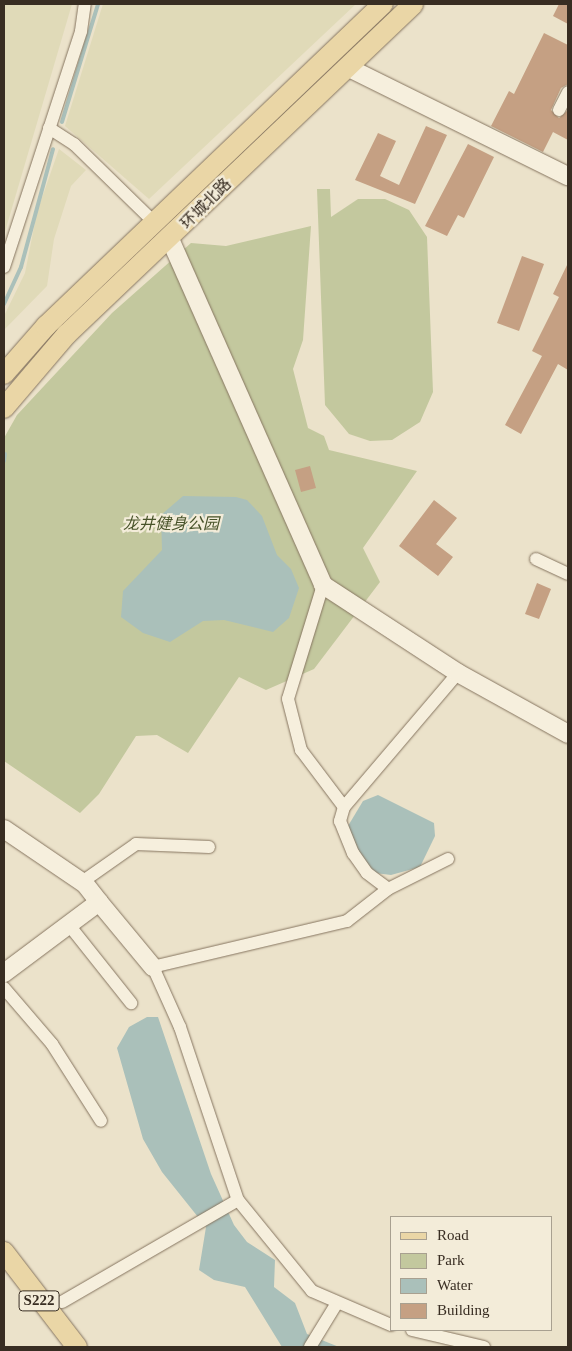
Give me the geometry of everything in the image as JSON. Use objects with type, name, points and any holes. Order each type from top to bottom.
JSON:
[{"type":"main road","name":"环城北路","points":[[4,374],[46,326],[382,4]]},
{"type":"main road","name":"环城北路","points":[[4,408],[67,334],[170,239],[349,68],[413,4]]},
{"type":"main road","points":[[154,222],[170,239]]},
{"type":"main road","name":"S222","points":[[4,1252],[77,1347]]},
{"type":"street","points":[[4,267],[81,31],[85,4]]},
{"type":"street","points":[[349,68],[568,176]]},
{"type":"street","points":[[559,110],[568,92]]},
{"type":"street","points":[[49,128],[74,144],[154,222]]},
{"type":"street","points":[[170,239],[323,585],[458,673],[568,734]]},
{"type":"street","points":[[536,559],[568,574]]},
{"type":"street","points":[[323,585],[288,699],[301,750],[344,807]]},
{"type":"street","points":[[388,889],[367,873],[353,853],[340,821],[344,807],[458,673]]},
{"type":"street","points":[[4,829],[82,882],[153,968],[180,1027],[232,1203],[312,1291],[390,1324]]},
{"type":"street","points":[[82,882],[136,844],[209,847]]},
{"type":"street","points":[[153,968],[347,921],[388,889],[448,859]]},
{"type":"street","points":[[4,973],[99,902]]},
{"type":"street","points":[[69,925],[131,1002]]},
{"type":"street","points":[[4,988],[52,1044],[101,1121]]},
{"type":"street","points":[[62,1302],[232,1203]]},
{"type":"street","points":[[310,1347],[337,1303]]},
{"type":"street","points":[[416,1331],[484,1347]]},
{"type":"shaded area","points":[[4,4],[72,4],[4,235]]},
{"type":"shaded area","points":[[103,4],[356,4],[149,199],[65,126]]},
{"type":"shaded area","points":[[59,149],[86,170],[71,186],[54,239],[47,286],[4,330],[4,316],[25,273],[37,212]]},
{"type":"green space","points":[[317,189],[330,189],[331,217],[358,199],[385,199],[409,210],[427,237],[433,392],[420,422],[392,440],[370,441],[349,434],[325,405]]},
{"type":"green space","name":"龙井健身公园","points":[[311,226],[303,340],[293,369],[308,428],[324,436],[329,450],[417,471],[363,548],[380,582],[314,669],[266,690],[239,677],[188,753],[157,735],[136,736],[99,794],[80,813],[4,761],[4,438],[17,415],[112,313],[191,243],[226,246]]},
{"type":"water","points":[[183,496],[236,497],[247,500],[262,516],[277,555],[291,569],[299,588],[289,618],[273,632],[224,620],[203,621],[170,642],[143,633],[121,617],[123,591],[162,550],[161,515]]},
{"type":"water","points":[[378,795],[434,823],[435,836],[420,867],[391,875],[375,873],[364,863],[348,826],[363,801]]},
{"type":"water","points":[[147,1017],[158,1017],[211,1174],[234,1225],[247,1242],[275,1260],[274,1287],[295,1303],[307,1334],[339,1347],[282,1347],[245,1287],[214,1280],[199,1270],[206,1227],[162,1172],[143,1139],[117,1048],[129,1027]]},
{"type":"building","points":[[559,4],[568,4],[568,24],[553,16]]},
{"type":"building","points":[[544,33],[568,45],[568,84],[561,88],[551,110],[559,118],[568,110],[568,140],[553,132],[543,152],[491,126],[509,91],[514,94]]},
{"type":"building","points":[[426,126],[447,135],[415,204],[355,180],[378,133],[396,141],[380,176],[399,185]]},
{"type":"building","points":[[468,144],[494,157],[464,218],[458,215],[447,236],[425,226]]},
{"type":"building","points":[[522,256],[544,264],[519,331],[497,323]]},
{"type":"building","points":[[568,263],[568,370],[558,364],[521,434],[505,425],[542,356],[532,351],[559,297],[553,294]]},
{"type":"building","points":[[310,466],[316,488],[301,492],[295,470]]},
{"type":"building","points":[[434,500],[457,518],[436,544],[453,557],[438,576],[399,546]]},
{"type":"building","points":[[537,583],[551,589],[539,619],[525,614]]},
{"type":"waterway","points":[[62,122],[98,4]]},
{"type":"waterway","points":[[4,304],[21,267],[53,149]]},
{"type":"waterway","points":[[4,461],[5,454]]}]
